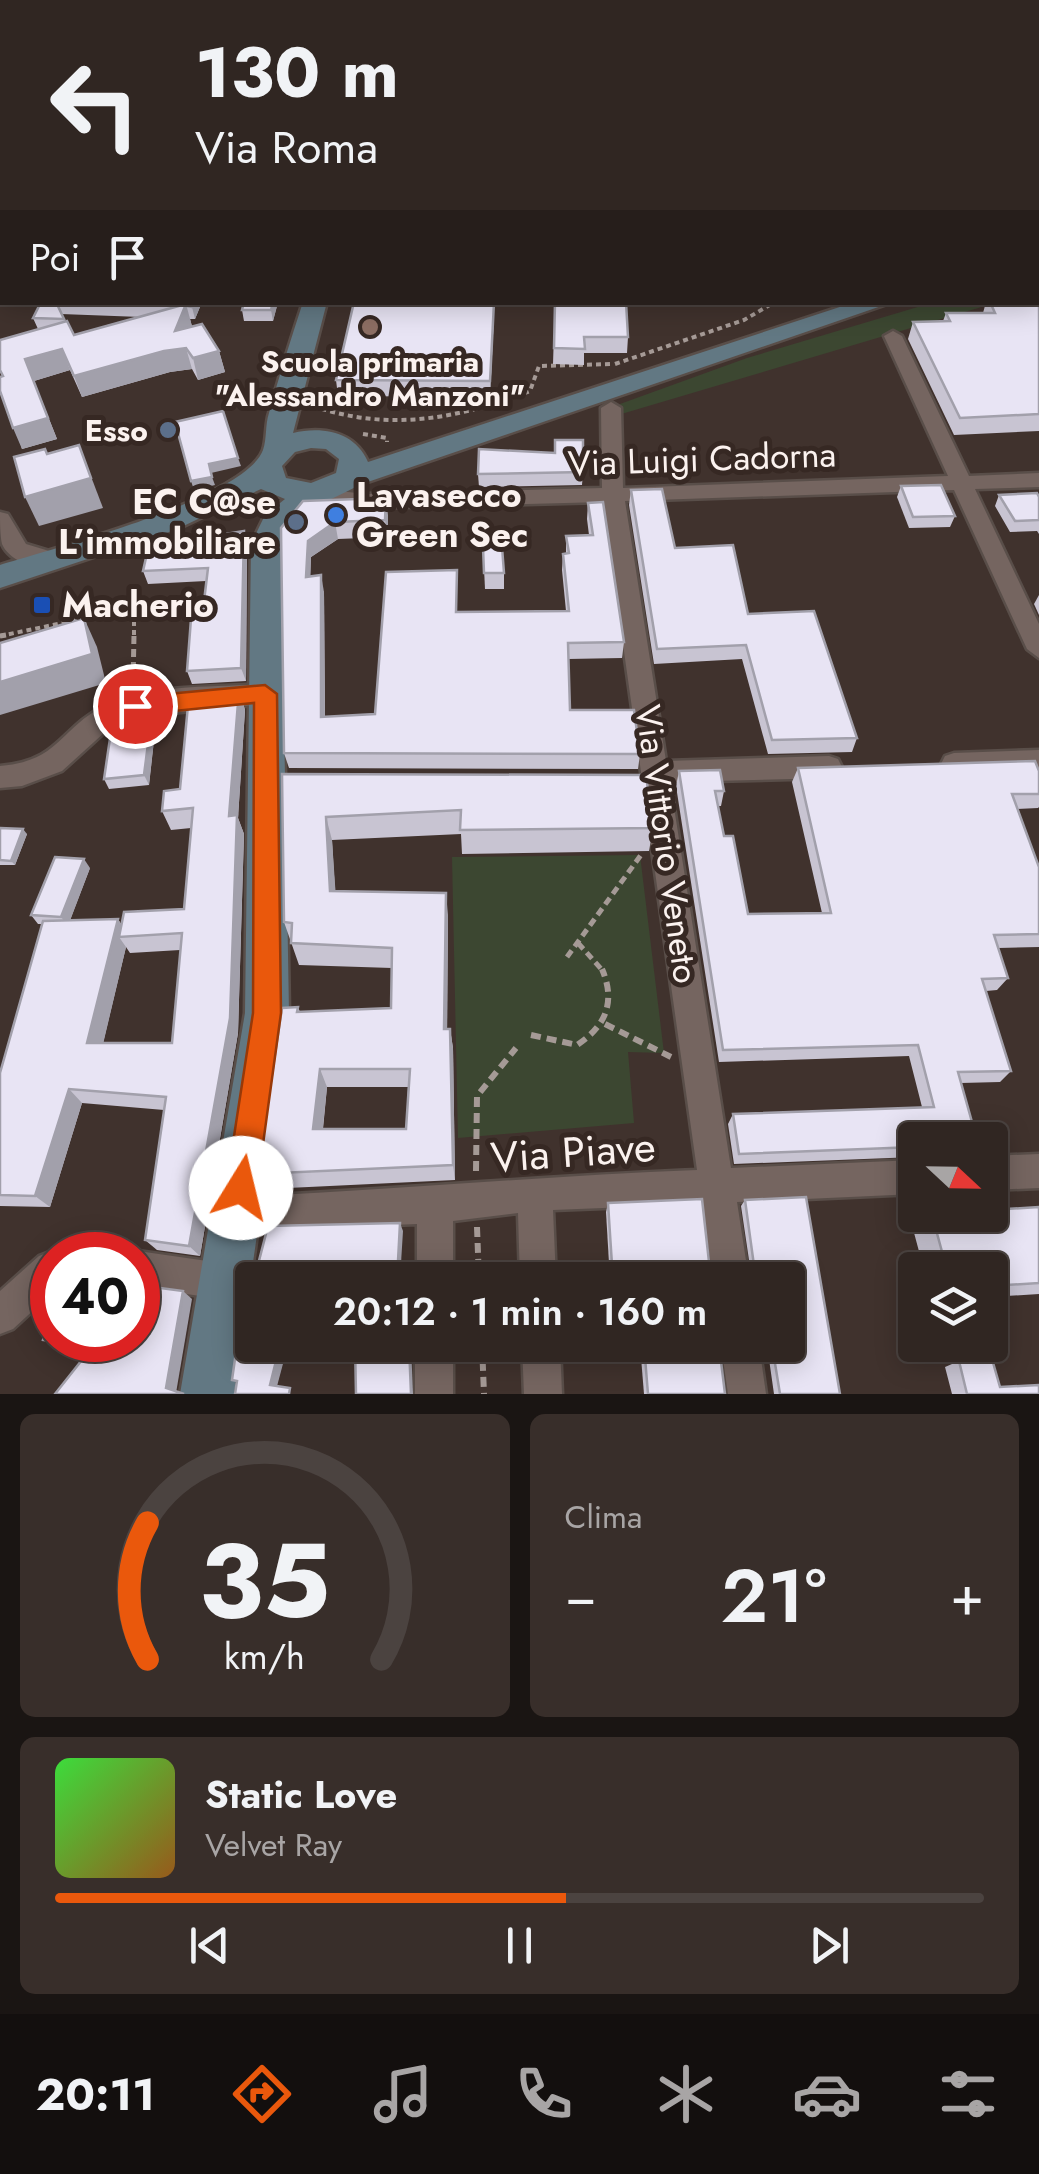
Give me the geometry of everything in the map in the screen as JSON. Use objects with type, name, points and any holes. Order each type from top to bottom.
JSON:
[{"type":"main road","points":[[0,600],[117,559],[239,504],[329,490],[354,460],[321,426],[315,305]]},
{"type":"main road","points":[[207,1394],[228,1282],[267,1013],[275,783],[265,694],[266,544],[276,522],[329,490],[551,408],[872,305]]},
{"type":"main road","points":[[329,490],[273,484],[276,439],[321,426],[386,445],[551,408]]},
{"type":"main road","points":[[0,577],[218,501],[321,426]]},
{"type":"street","points":[[893,336],[1039,650]]},
{"type":"street","name":"Via Vittorio Veneto","points":[[610,408],[614,495],[728,1262]]},
{"type":"street","name":"Via Luigi Cadorna","points":[[329,490],[614,495],[1039,480]]},
{"type":"street","points":[[0,519],[5,535],[22,554],[51,560]]},
{"type":"street","points":[[0,777],[21,777],[57,764],[111,714],[135,706],[265,694]]},
{"type":"street","points":[[924,764],[1039,761]]},
{"type":"street","points":[[620,784],[658,778],[848,767]]},
{"type":"street","points":[[1008,1172],[1039,1171]]},
{"type":"street","name":"Via Piave","points":[[237,1214],[435,1206],[535,1194],[898,1179]]},
{"type":"street","points":[[535,1194],[537,1262]]},
{"type":"street","points":[[435,1206],[435,1262]]},
{"type":"street","points":[[160,1272],[228,1282]]},
{"type":"street","points":[[0,1316],[30,1289]]},
{"type":"street","points":[[434,1362],[434,1394]]},
{"type":"street","points":[[542,1362],[543,1394]]},
{"type":"street","points":[[742,1362],[747,1394]]},
{"type":"path","points":[[386,445],[387,438],[321,426],[307,404],[368,423],[428,422],[530,390],[539,366],[613,366],[744,320],[770,305]]},
{"type":"path","points":[[0,636],[124,610],[134,614],[135,706]]},
{"type":"path","points":[[566,958],[640,855],[669,854]]},
{"type":"path","points":[[531,1035],[576,1044],[604,1024],[611,1003],[609,981],[602,964],[578,943]]},
{"type":"path","points":[[604,1024],[700,1072]]},
{"type":"path","points":[[478,1262],[476,1096],[516,1048]]},
{"type":"path","points":[[483,1362],[484,1394]]},
{"type":"green space","points":[[924,305],[988,305],[618,415],[620,404],[747,358]]},
{"type":"green space","points":[[640,855],[664,1053],[628,1052],[634,1123],[458,1138],[452,857]]},
{"type":"building","points":[[40,305],[57,305],[64,319],[33,318]]},
{"type":"building","points":[[186,305],[175,331],[202,324],[219,351],[193,358],[186,348],[164,351],[74,376],[62,349],[25,359],[48,418],[13,428],[0,391],[0,340],[67,321],[74,335]]},
{"type":"building","points":[[243,305],[272,305],[271,310],[242,310]]},
{"type":"building","points":[[353,305],[494,305],[490,381],[336,380]]},
{"type":"building","points":[[555,305],[626,305],[628,337],[584,337],[585,349],[554,348]]},
{"type":"building","points":[[991,305],[1039,305],[1039,414],[960,418],[913,322],[950,321],[946,313],[995,313]]},
{"type":"building","points":[[223,411],[238,458],[209,464],[212,477],[191,481],[175,422]]},
{"type":"building","points":[[555,440],[583,440],[583,472],[478,474],[479,449],[555,453]]},
{"type":"building","points":[[79,445],[91,478],[25,497],[14,457],[45,449],[47,454]]},
{"type":"building","points":[[941,485],[955,516],[913,517],[901,486]]},
{"type":"building","points":[[662,489],[675,548],[733,545],[748,614],[814,611],[857,738],[772,740],[746,645],[657,649],[631,490]]},
{"type":"building","points":[[1037,493],[1039,520],[1015,521],[999,495]]},
{"type":"building","points":[[386,498],[385,520],[335,522],[308,541],[306,577],[321,575],[321,717],[375,714],[386,572],[457,570],[456,612],[569,611],[563,554],[569,553],[566,536],[593,535],[588,503],[603,502],[624,642],[568,643],[570,710],[634,710],[640,754],[284,753],[281,528],[303,501]]},
{"type":"building","points":[[244,531],[241,668],[187,671],[191,619],[202,618],[208,568],[143,571],[148,549],[177,547],[176,542]]},
{"type":"building","points":[[483,547],[502,547],[504,573],[484,573]]},
{"type":"building","points":[[84,618],[92,654],[0,682],[0,643]]},
{"type":"building","points":[[239,690],[229,816],[237,815],[230,1018],[189,1246],[160,1242],[160,1232],[146,1232],[166,1097],[69,1089],[35,1196],[0,1195],[0,1073],[43,921],[118,919],[87,1043],[172,1043],[182,933],[119,937],[124,912],[184,909],[193,808],[162,811],[164,791],[180,789],[189,695]]},
{"type":"building","points":[[152,712],[144,775],[104,779],[113,718]]},
{"type":"building","points":[[1035,761],[1039,794],[1012,794],[1039,867],[1039,934],[994,935],[1008,978],[982,979],[1011,1071],[958,1072],[972,1122],[898,1122],[898,1148],[739,1154],[733,1114],[934,1107],[918,1045],[723,1050],[679,771],[720,770],[724,791],[715,791],[724,836],[733,836],[748,914],[831,913],[798,768]]},
{"type":"building","points":[[282,774],[646,775],[653,828],[460,830],[461,810],[326,817],[330,891],[446,893],[444,1029],[450,1029],[453,1165],[257,1174],[282,1008],[298,1007],[297,1012],[391,1008],[392,948],[291,943],[292,923],[284,922]],"holes":[[[320,1069],[410,1069],[406,1129],[313,1129]]]},
{"type":"building","points":[[0,828],[23,829],[11,861],[0,860]]},
{"type":"building","points":[[55,857],[84,859],[61,917],[31,915]]},
{"type":"building","points":[[806,1197],[840,1394],[780,1394],[775,1362],[805,1362],[805,1262],[754,1262],[745,1200]]},
{"type":"building","points":[[702,1199],[709,1262],[612,1262],[608,1203]]},
{"type":"building","points":[[1039,1207],[1039,1283],[1008,1285],[1008,1252],[942,1252],[937,1232],[1008,1232],[1008,1209]]},
{"type":"building","points":[[400,1223],[398,1262],[259,1262],[268,1226]]},
{"type":"building","points":[[160,1288],[183,1291],[166,1388],[184,1394],[55,1394],[80,1362],[160,1362]]},
{"type":"building","points":[[235,1359],[276,1362],[270,1385],[290,1388],[289,1394],[235,1394],[237,1381],[232,1380]]},
{"type":"building","points":[[355,1362],[410,1362],[411,1394],[356,1394]]},
{"type":"building","points":[[645,1362],[721,1362],[725,1394],[648,1394]]},
{"type":"building","points":[[959,1362],[993,1362],[1000,1387],[1039,1385],[1039,1394],[967,1394]]},
{"type":"place","name":"Scuola primaria \"Alessandro Manzoni\"","points":[[370,327]]},
{"type":"place","name":"Esso","points":[[168,430]]},
{"type":"place","name":"Lavasecco Green Sec","points":[[336,515]]},
{"type":"place","name":"EC C@se L’immobiliare","points":[[296,522]]},
{"type":"place","name":"Macherio","points":[[42,605]]},
{"type":"route","points":[[135,706],[265,694],[267,1013],[241,1188]]}]
